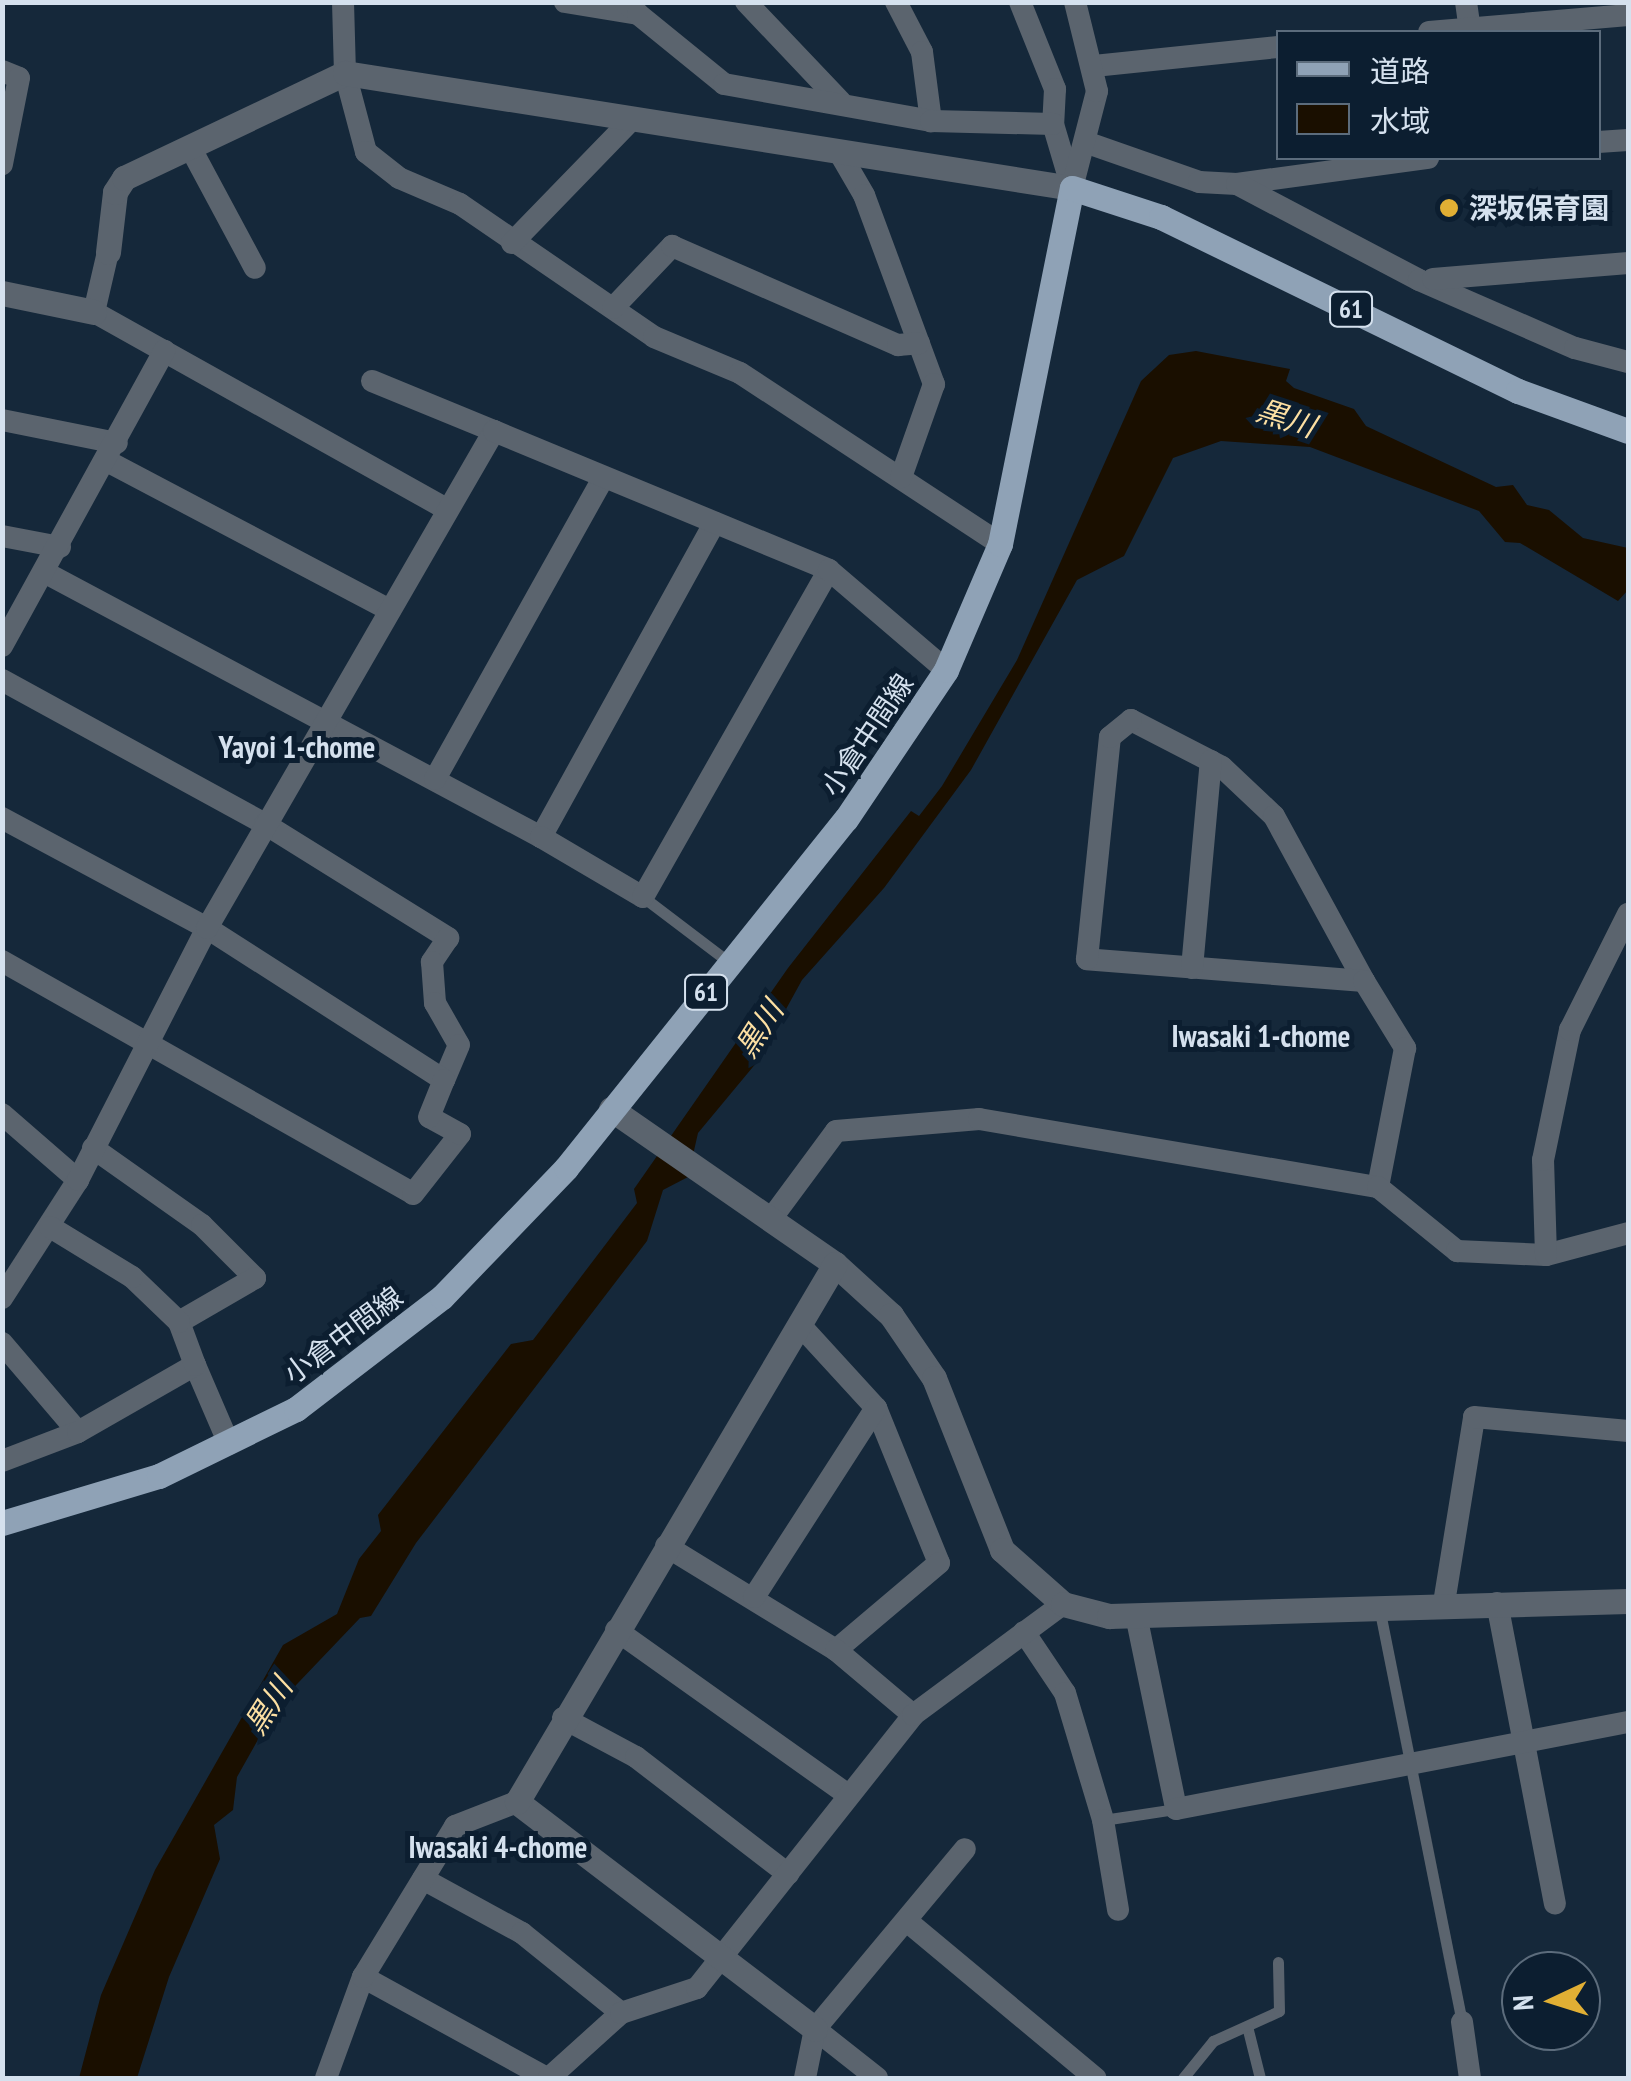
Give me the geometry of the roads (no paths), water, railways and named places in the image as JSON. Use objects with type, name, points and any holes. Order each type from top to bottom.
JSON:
[{"type":"main road","name":"61","points":[[1072,188],[1161,217],[1518,391],[1628,431]]},
{"type":"main road","name":"小倉中間線","points":[[2,1523],[91,1501],[229,1444],[296,1409],[442,1297],[514,1227],[846,818],[946,670],[1000,544],[1072,188]]},
{"type":"street","points":[[342,2],[344,72],[366,152],[654,337],[740,373],[1000,544]]},
{"type":"street","points":[[565,2],[632,8],[724,84],[931,121],[1053,124]]},
{"type":"street","points":[[746,2],[841,102]]},
{"type":"street","points":[[896,2],[922,52],[931,121]]},
{"type":"street","points":[[1020,2],[1055,90],[1053,124],[1072,188]]},
{"type":"street","points":[[1072,188],[1098,91],[1075,2]]},
{"type":"street","points":[[1466,2],[1469,30],[1628,15]]},
{"type":"street","points":[[1094,66],[1276,48]]},
{"type":"street","points":[[2,70],[20,78],[2,164]]},
{"type":"street","points":[[94,312],[124,178],[344,72],[1072,188]]},
{"type":"street","points":[[512,243],[634,118]]},
{"type":"street","points":[[1601,142],[1628,140]]},
{"type":"street","points":[[1085,142],[1199,182],[1237,184],[1413,160]]},
{"type":"street","points":[[190,148],[255,268]]},
{"type":"street","points":[[838,152],[864,196],[934,384],[901,477]]},
{"type":"street","points":[[1237,184],[1419,280],[1575,348],[1628,362]]},
{"type":"street","points":[[613,308],[672,246],[898,345],[919,343]]},
{"type":"street","points":[[1419,280],[1628,264]]},
{"type":"street","points":[[2,293],[94,312],[447,508]]},
{"type":"street","points":[[2,646],[46,573],[164,351]]},
{"type":"street","points":[[372,381],[829,570],[946,670]]},
{"type":"street","points":[[2,420],[112,452],[390,610]]},
{"type":"street","points":[[6,1287],[50,1227],[78,1180],[151,1048],[206,928],[494,431]]},
{"type":"street","points":[[434,779],[603,478]]},
{"type":"street","points":[[541,838],[714,523]]},
{"type":"street","points":[[2,536],[60,547]]},
{"type":"street","points":[[46,573],[252,686],[327,717],[642,896],[829,570]]},
{"type":"street","points":[[2,680],[265,824],[448,938],[432,962],[435,1002],[459,1045],[429,1117],[460,1134],[413,1194],[2,961]]},
{"type":"street","points":[[1364,981],[1087,959],[1110,737],[1131,720],[1211,761],[1274,816],[1405,1048],[1378,1186]]},
{"type":"street","points":[[1192,968],[1211,761]]},
{"type":"street","points":[[2,818],[206,928],[444,1080]]},
{"type":"street","points":[[1546,1255],[1543,1160],[1570,1030],[1628,914]]},
{"type":"street","points":[[611,1110],[835,1264],[891,1315],[934,1378],[1002,1550],[1063,1604],[1136,1615],[1378,1603],[1628,1602]]},
{"type":"street","points":[[2,1114],[78,1180]]},
{"type":"street","points":[[771,1219],[836,1131],[978,1119],[1378,1186],[1457,1251],[1546,1255],[1628,1234]]},
{"type":"street","points":[[93,1148],[202,1225],[256,1278],[180,1322]]},
{"type":"street","points":[[50,1227],[132,1277],[180,1322],[229,1444]]},
{"type":"street","points":[[326,2078],[363,1976],[423,1878],[456,1826],[517,1802],[563,1718],[835,1264]]},
{"type":"street","points":[[800,1325],[876,1408],[939,1563],[836,1650]]},
{"type":"street","points":[[2,1343],[78,1432]]},
{"type":"street","points":[[2,1461],[78,1432],[196,1365]]},
{"type":"street","points":[[754,1597],[876,1408]]},
{"type":"street","points":[[1444,1603],[1474,1417],[1628,1431]]},
{"type":"street","points":[[666,1546],[836,1650],[913,1715]]},
{"type":"street","points":[[1497,1602],[1555,1903]]},
{"type":"street","points":[[363,1976],[548,2078],[620,2014],[697,1988],[913,1715],[1063,1604]]},
{"type":"street","points":[[1136,1615],[1176,1809],[1412,1770],[1628,1722]]},
{"type":"street","points":[[616,1630],[848,1796]]},
{"type":"street","points":[[1024,1632],[1065,1693],[1102,1820],[1118,1910]]},
{"type":"street","points":[[563,1718],[636,1756],[788,1874]]},
{"type":"street","points":[[517,1802],[877,2078]]},
{"type":"street","points":[[805,2078],[815,2029],[965,1849]]},
{"type":"street","points":[[423,1878],[522,1933],[620,2014]]},
{"type":"street","points":[[908,1922],[1095,2078]]},
{"type":"street","points":[[1462,2022],[1470,2078]]},
{"type":"lane","points":[[642,896],[730,962]]},
{"type":"lane","points":[[1378,1603],[1462,2022]]},
{"type":"lane","points":[[1102,1820],[1176,1809]]},
{"type":"lane","points":[[1184,2078],[1214,2041],[1279,2011],[1278,1962]]},
{"type":"lane","points":[[1247,2026],[1260,2078]]},
{"type":"water","name":"黒川","points":[[1196,351],[1290,369],[1286,381],[1294,388],[1354,409],[1366,426],[1496,487],[1513,485],[1527,505],[1549,510],[1583,538],[1628,548],[1628,590],[1618,601],[1520,543],[1505,542],[1479,511],[1310,447],[1221,441],[1173,458],[1124,556],[1077,580],[971,770],[884,888],[802,980],[757,1062],[698,1133],[688,1177],[663,1190],[647,1241],[416,1543],[371,1616],[360,1618],[278,1704],[237,1777],[233,1810],[214,1825],[220,1859],[169,1977],[137,2078],[79,2078],[101,1995],[155,1870],[283,1645],[337,1614],[359,1559],[381,1531],[378,1515],[511,1344],[533,1340],[637,1203],[634,1189],[788,968],[911,811],[919,816],[942,786],[1017,660],[1141,381],[1169,355]]},
{"type":"place","name":"深坂保育園","points":[[1449,208]]},
{"type":"district","name":"Yayoi 1-chome","points":[[297,747]]},
{"type":"district","name":"Iwasaki 1-chome","points":[[1261,1036]]},
{"type":"district","name":"Iwasaki 4-chome","points":[[498,1847]]}]
